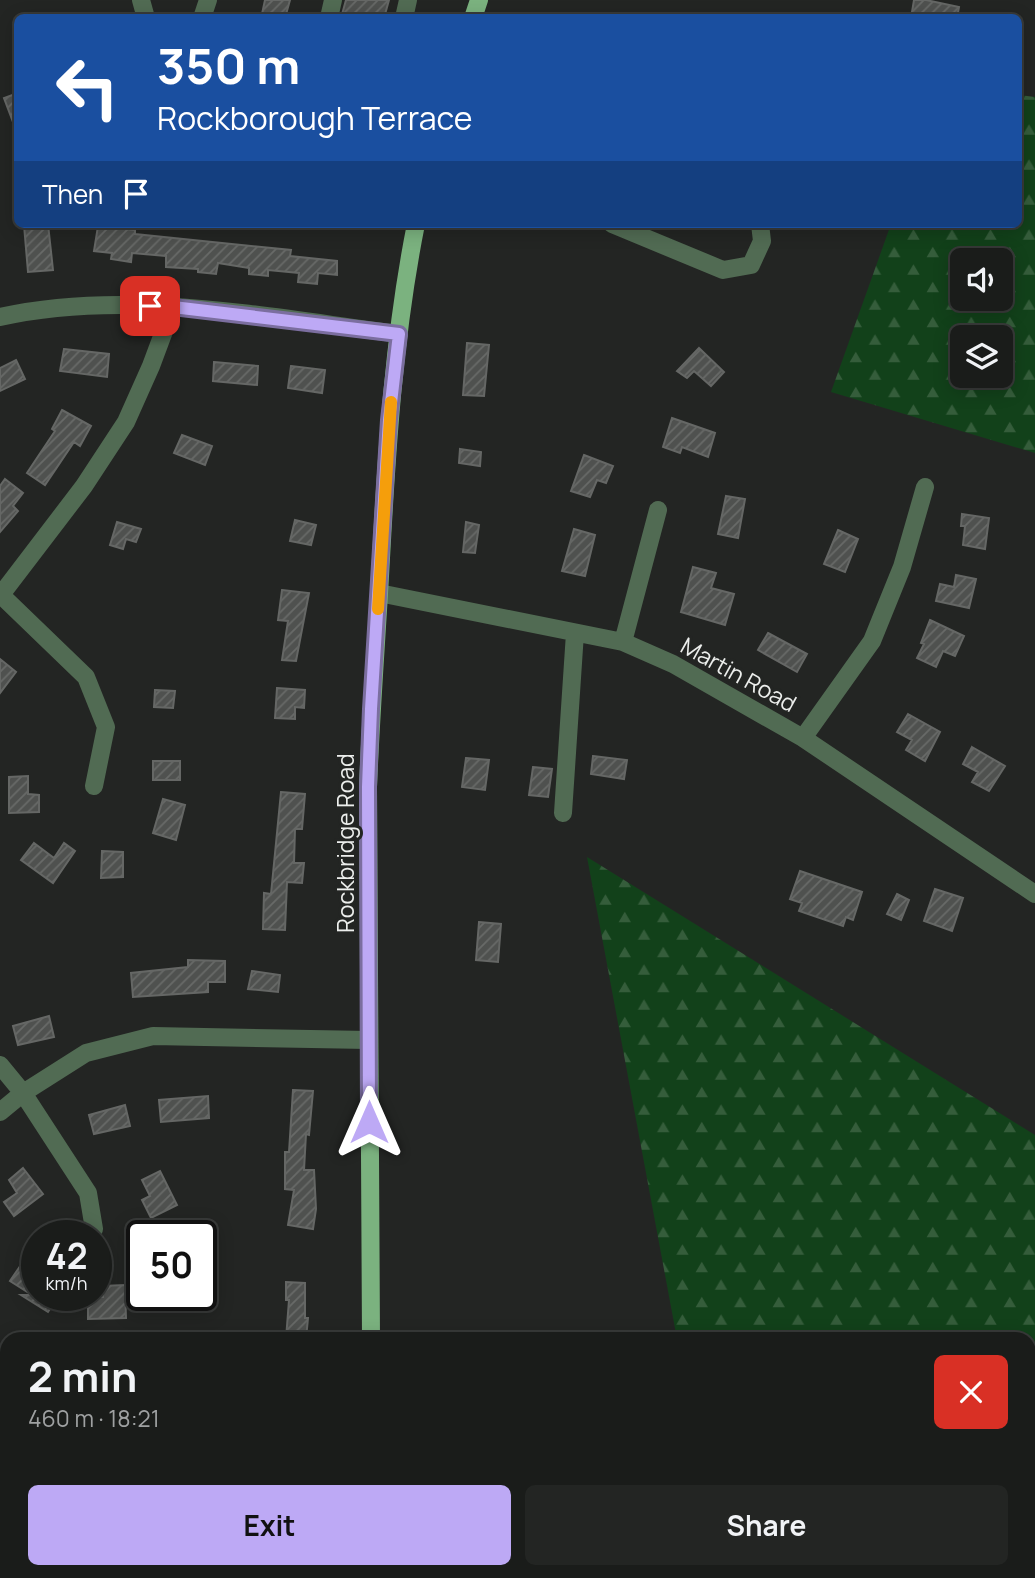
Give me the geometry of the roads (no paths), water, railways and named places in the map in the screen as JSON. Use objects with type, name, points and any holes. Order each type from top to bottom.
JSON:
[{"type":"main road","name":"Rockbridge Road","points":[[371,1332],[368,787],[389,420],[415,228]]},
{"type":"street","points":[[622,228],[723,270],[751,265],[762,241],[760,228]]},
{"type":"street","points":[[0,315],[82,304],[173,307],[399,334]]},
{"type":"street","points":[[94,786],[106,727],[86,677],[1,596],[84,486],[126,422],[173,307]]},
{"type":"street","points":[[803,738],[872,641],[902,567],[925,487]]},
{"type":"street","points":[[623,642],[658,510]]},
{"type":"street","name":"Martin Road","points":[[379,593],[623,642],[673,664],[803,738],[1035,894]]},
{"type":"street","points":[[563,813],[575,633]]},
{"type":"street","points":[[0,1112],[23,1093],[86,1053],[153,1037],[368,1040]]},
{"type":"street","points":[[0,1065],[23,1093],[88,1193],[92,1220]]}]
